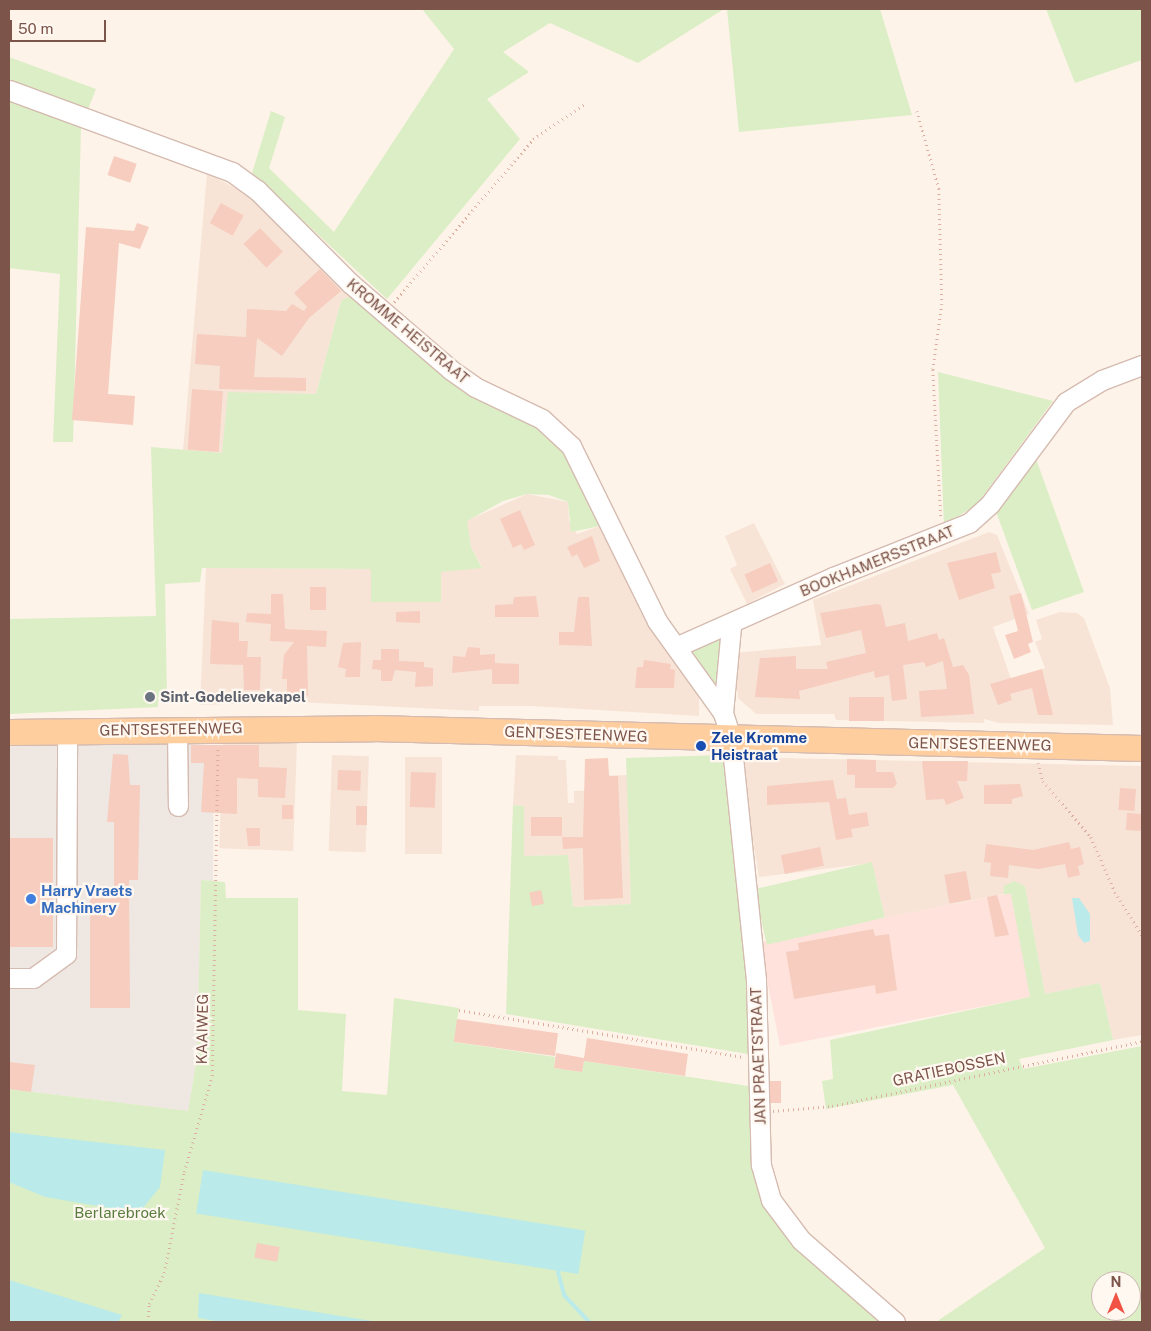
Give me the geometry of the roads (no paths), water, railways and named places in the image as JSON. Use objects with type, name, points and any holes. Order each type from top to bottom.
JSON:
[{"type":"main road","name":"GENTSESTEENWEG","points":[[9,732],[219,727],[1142,748]]},
{"type":"street","name":"KROMME HEISTRAAT","points":[[9,90],[232,172],[258,190],[384,313],[475,387],[559,431],[658,621],[678,646],[723,713],[730,738]]},
{"type":"street","name":"BOOKHAMERSSTRAAT","points":[[678,646],[731,626],[833,577],[942,536],[969,523],[990,504],[1066,402],[1102,380],[1142,365]]},
{"type":"street","points":[[723,713],[731,626]]},
{"type":"street","points":[[177,729],[178,806]]},
{"type":"street","points":[[9,978],[33,978],[66,954],[66,731]]},
{"type":"street","name":"JAN PRAETSTRAAT","points":[[730,738],[752,924],[762,1165],[771,1200],[801,1240],[895,1322]]},
{"type":"water","points":[[1072,898],[1079,898],[1090,914],[1090,941],[1084,943],[1078,935]]},
{"type":"water","points":[[9,1132],[165,1150],[160,1187],[139,1213],[45,1197],[9,1182]]},
{"type":"water","points":[[203,1170],[585,1231],[578,1274],[196,1213]]},
{"type":"water","points":[[9,1280],[122,1315],[118,1322],[9,1322]]},
{"type":"water","points":[[199,1293],[378,1322],[222,1322],[198,1318]]},
{"type":"waterway","points":[[558,1272],[564,1295],[589,1322]]},
{"type":"place","name":"Sint-Godelievekapel","points":[[150,697]]},
{"type":"place","name":"Zele Kromme Heistraat","points":[[701,746]]},
{"type":"place","name":"Harry Vraets Machinery","points":[[31,899]]},
{"type":"park label","name":"Berlarebroek","points":[[120,1213]]}]
